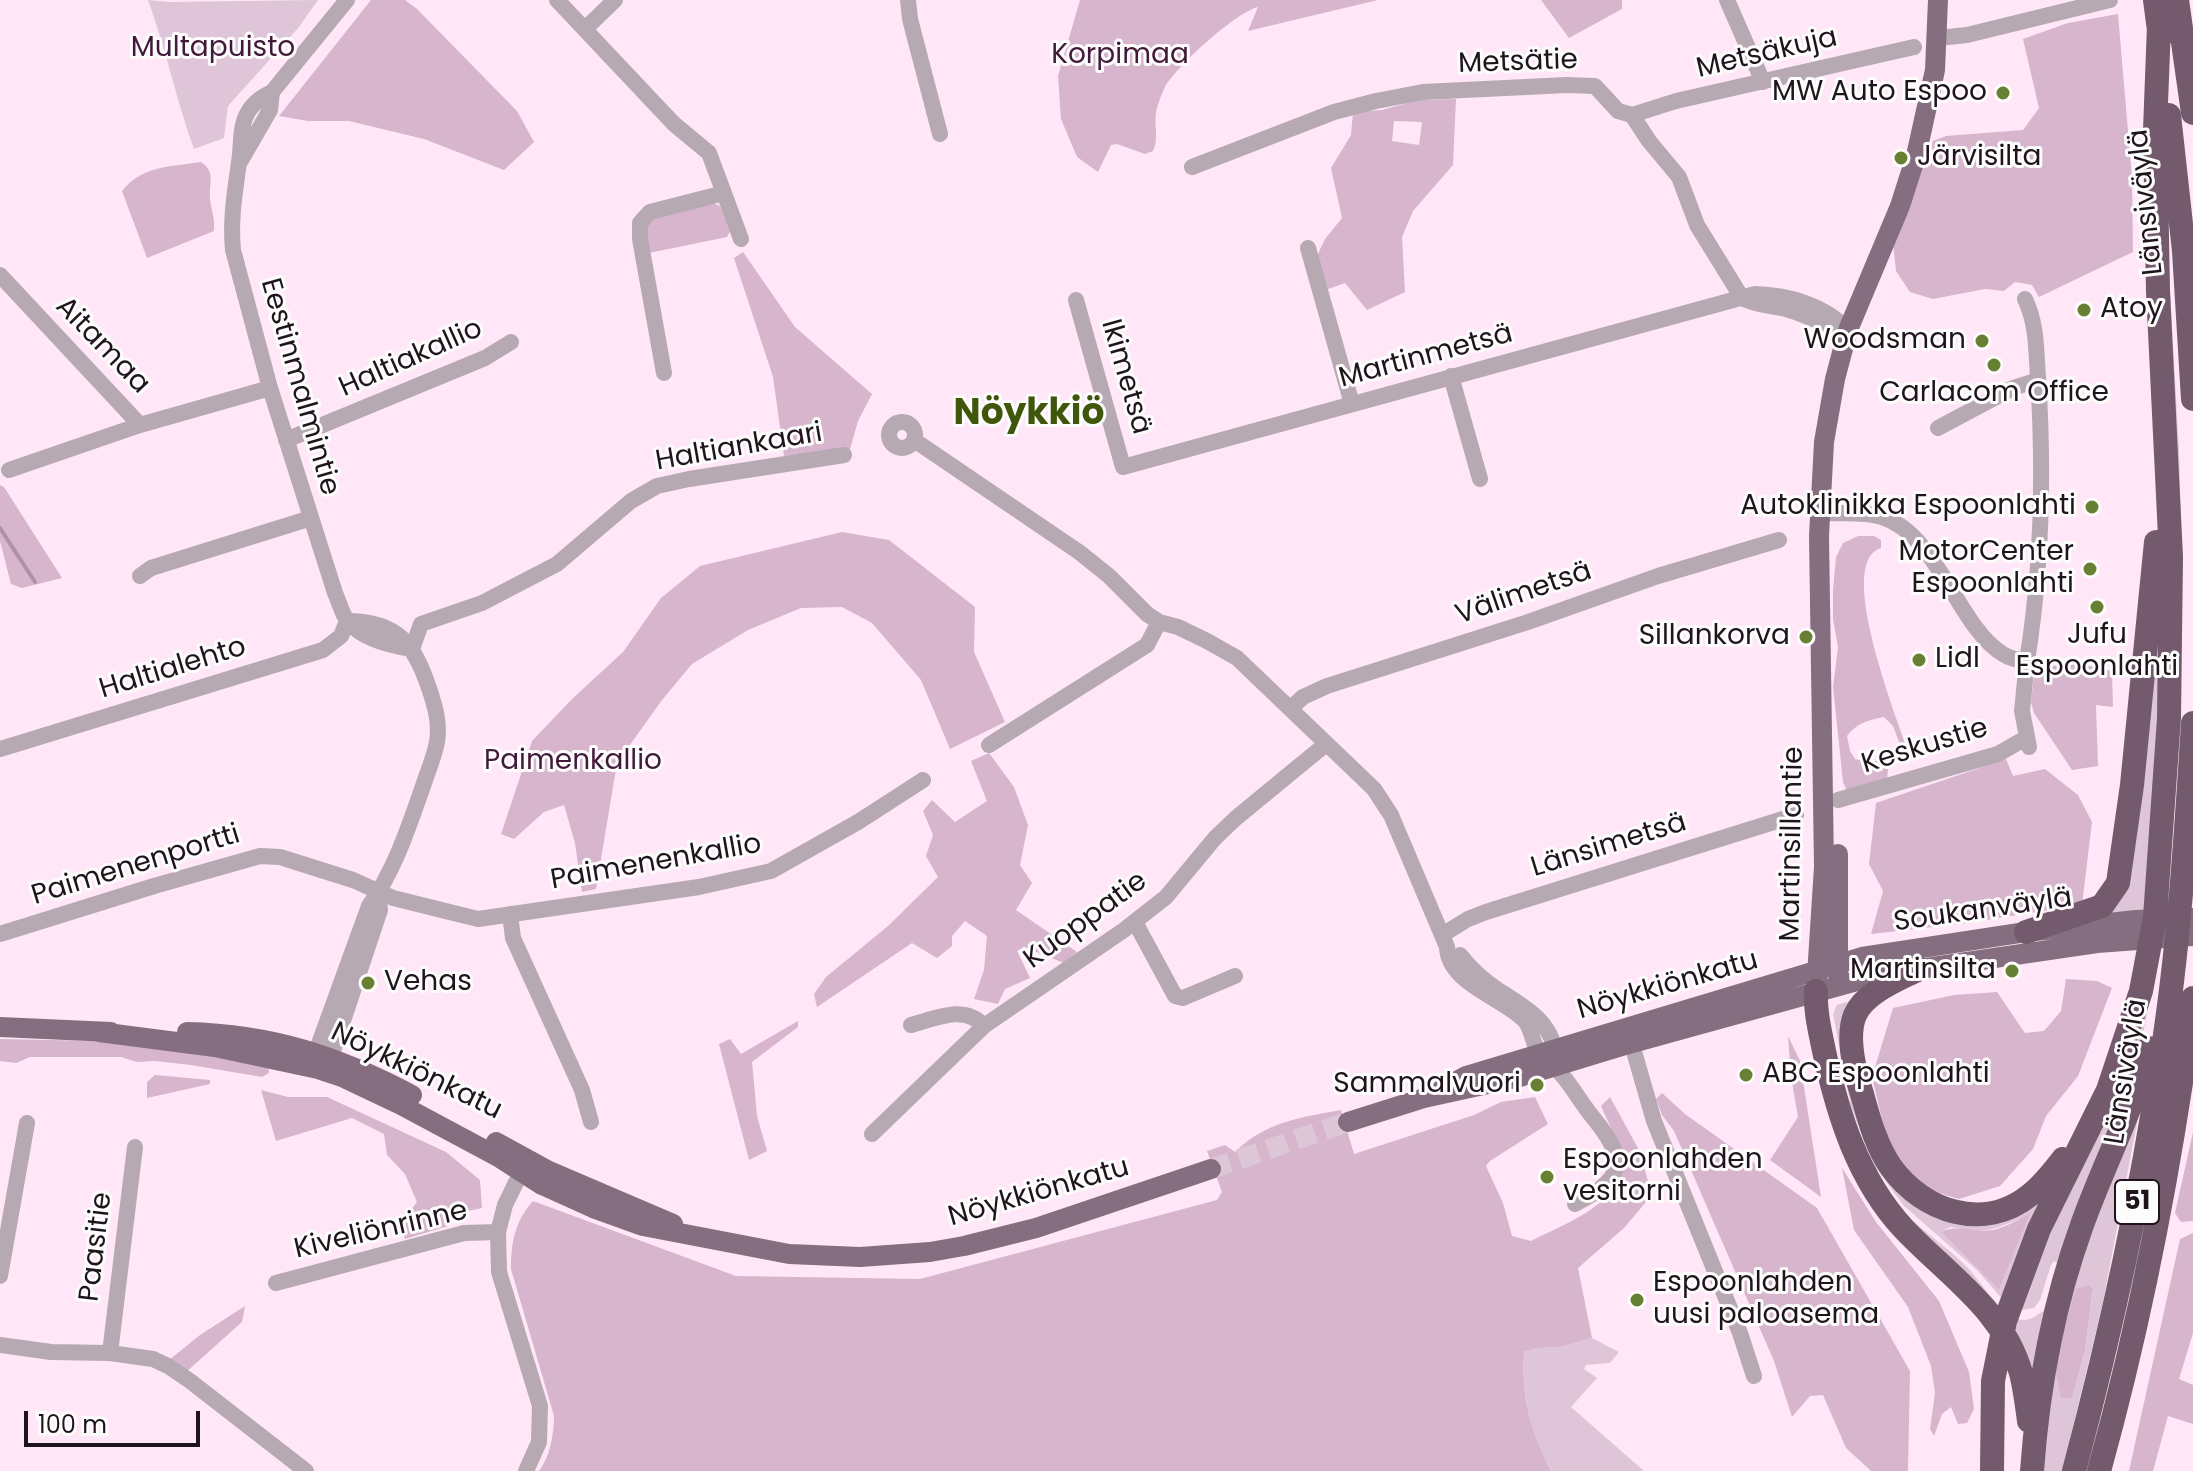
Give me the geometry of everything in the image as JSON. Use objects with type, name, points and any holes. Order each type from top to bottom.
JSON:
[{"type":"highway","name":"Länsiväylä","points":[[2155,0],[2184,251],[2193,399]]},
{"type":"highway","name":"Länsiväylä","points":[[2177,0],[2193,113]]},
{"type":"highway","points":[[1992,1471],[1993,1381],[2005,1321],[2039,1229],[2108,1090],[2126,1041],[2149,956],[2162,847],[2169,718],[2171,557],[2155,130],[2159,25]]},
{"type":"highway","points":[[2026,932],[2102,906],[2118,883],[2132,785],[2156,553],[2164,424]]},
{"type":"highway","name":"Länsiväylä","points":[[2074,1471],[2099,1379],[2135,1213],[2188,928],[2193,723]]},
{"type":"highway","points":[[2033,1465],[2042,1380],[2058,1297],[2083,1221],[2141,1079],[2161,986],[2188,928]]},
{"type":"highway","points":[[1919,969],[1865,1001],[1856,1012],[1852,1031],[1858,1081],[1879,1146],[1897,1175],[1922,1198],[1951,1212],[1981,1215],[2001,1211],[2028,1197],[2069,1150],[2089,1113],[2108,1090]]},
{"type":"highway","points":[[1824,983],[1815,1008],[1841,1117],[1856,1156],[1868,1180],[1902,1226],[1994,1318],[2021,1373],[2033,1465]]},
{"type":"highway","name":"Länsiväylä","points":[[2099,1471],[2121,1392],[2156,1229],[2193,998]]},
{"type":"highway","points":[[2156,1229],[2193,1080]]},
{"type":"main road","name":"Martinsillantie","points":[[1824,983],[1820,513],[1828,417],[1848,330],[1900,206],[1916,156],[1935,70],[1938,0]]},
{"type":"main road","name":"Martinsillantie","points":[[1823,697],[1838,800],[1838,963],[1824,983]]},
{"type":"main road","points":[[2135,929],[2188,928]]},
{"type":"main road","name":"Soukanväylä","points":[[1838,963],[1893,951],[2026,932],[2135,929]]},
{"type":"main road","name":"Soukanväylä","points":[[1824,983],[1919,969],[2135,929]]},
{"type":"main road","name":"Nöykkiönkatu","points":[[1348,1122],[1424,1098],[1470,1090],[1549,1056],[1824,983]]},
{"type":"main road","name":"Nöykkiönkatu","points":[[0,1027],[99,1032],[322,1059],[408,1093],[524,1165],[542,1185],[593,1208],[643,1226],[754,1249],[822,1257],[930,1252],[995,1240],[1211,1169]]},
{"type":"street","name":"Eestinmalmintie","points":[[347,0],[272,92],[257,101],[246,114],[241,131],[231,228],[233,250],[270,388],[335,593],[347,621]]},
{"type":"street","points":[[557,0],[674,124],[709,153],[741,239]]},
{"type":"street","points":[[586,28],[615,0]]},
{"type":"street","points":[[908,0],[910,19],[940,134]]},
{"type":"street","points":[[1727,0],[1763,82]]},
{"type":"street","points":[[1938,38],[1967,35],[2110,0]]},
{"type":"street","name":"Metsäkuja","points":[[1632,115],[1676,101],[1914,47]]},
{"type":"street","name":"Metsätie","points":[[1192,167],[1334,112],[1423,92],[1595,86],[1618,111],[1632,115],[1679,177],[1697,225],[1742,298]]},
{"type":"street","points":[[664,373],[640,239],[640,223],[650,212],[724,193]]},
{"type":"street","points":[[1308,248],[1352,404]]},
{"type":"street","name":"Aitamaa","points":[[0,275],[140,425],[270,388]]},
{"type":"street","name":"Martinmetsä","points":[[1123,467],[1761,294],[1795,300],[1834,315],[1848,330]]},
{"type":"street","points":[[1820,513],[1880,516],[1898,525],[1926,552],[1990,644],[2006,656],[2027,661],[2038,569],[2042,440],[2034,318],[2025,299]]},
{"type":"street","name":"Ikimetsä","points":[[1076,300],[1123,467]]},
{"type":"street","name":"Haltiakallio","points":[[286,440],[485,358],[511,342]]},
{"type":"street","points":[[1451,376],[1480,479]]},
{"type":"street","points":[[1938,428],[2013,388],[2038,380]]},
{"type":"street","points":[[9,470],[140,425]]},
{"type":"street","points":[[914,440],[1079,552],[1159,622],[1178,627],[1226,650],[1374,789],[1391,815],[1445,941],[1473,972],[1530,1009],[1540,1019],[1549,1056],[1609,1137],[1617,1156],[1611,1179],[1575,1204]]},
{"type":"street","name":"Haltiankaari","points":[[412,649],[421,624],[482,603],[557,564],[631,501],[657,486],[844,455]]},
{"type":"street","points":[[140,576],[151,568],[311,518]]},
{"type":"street","name":"Välimetsä","points":[[1291,708],[1303,697],[1327,686],[1528,622],[1658,576],[1779,540]]},
{"type":"street","points":[[322,1059],[369,906],[404,840],[437,741],[437,715],[419,657],[399,635],[364,621],[347,621]]},
{"type":"street","name":"Haltialehto","points":[[0,749],[323,650],[341,636],[347,621]]},
{"type":"street","points":[[989,745],[1147,645],[1159,622]]},
{"type":"street","name":"Keskustie","points":[[1838,800],[2028,743],[2022,711],[2027,661]]},
{"type":"street","name":"Kuoppatie","points":[[872,1134],[984,1026],[1135,922],[1166,897],[1215,838],[1326,744]]},
{"type":"street","name":"Paimenenkallio","points":[[378,892],[467,918],[486,919],[699,887],[771,871],[858,822],[923,780]]},
{"type":"street","name":"Länsimetsä","points":[[1445,941],[1468,919],[1486,912],[1796,815]]},
{"type":"street","name":"Paimenenportti","points":[[0,934],[260,856],[280,857],[307,865],[378,892]]},
{"type":"street","points":[[510,914],[513,938],[582,1090],[591,1122]]},
{"type":"street","points":[[1135,922],[1175,996],[1183,998],[1235,976]]},
{"type":"street","points":[[911,1025],[956,1013],[977,1018],[984,1026]]},
{"type":"street","points":[[1630,1036],[1654,1121],[1740,1333],[1754,1376]]},
{"type":"street","points":[[0,1276],[27,1123]]},
{"type":"street","name":"Paasitie","points":[[110,1353],[135,1147]]},
{"type":"street","points":[[524,1165],[505,1205],[498,1232],[499,1272],[540,1406],[539,1442],[526,1471]]},
{"type":"street","name":"Kiveliönrinne","points":[[276,1283],[464,1233],[498,1232]]},
{"type":"street","points":[[0,1345],[153,1359],[168,1366],[306,1471]]},
{"type":"green space","name":"Multapuisto","points":[[148,0],[318,0],[299,27],[228,106],[224,138],[194,149]]},
{"type":"green space","points":[[371,0],[405,0],[417,9],[517,111],[534,142],[504,170],[424,139],[349,121],[308,121],[279,116]]},
{"type":"green space","name":"Korpimaa","points":[[1080,0],[1378,0],[1248,31],[1258,7],[1248,11],[1206,42],[1170,80],[1157,110],[1153,151],[1145,154],[1117,144],[1111,145],[1098,172],[1077,157],[1061,119],[1058,76]]},
{"type":"green space","points":[[1541,0],[1622,0],[1622,9],[1569,38]]},
{"type":"green space","points":[[2118,14],[2132,178],[2133,252],[2039,297],[2032,285],[2015,282],[2004,291],[1985,289],[1933,299],[1910,292],[1896,271],[1893,243],[1933,141],[1946,136],[2023,130],[2039,108],[2023,39],[2068,23]]},
{"type":"green space","points":[[1456,99],[1453,165],[1413,211],[1402,237],[1405,292],[1367,310],[1345,283],[1328,289],[1317,256],[1325,239],[1342,218],[1331,168],[1351,135],[1353,112],[1382,110],[1418,100]],"holes":[[[1394,121],[1422,122],[1419,145],[1392,141]]]},
{"type":"green space","points":[[201,162],[209,170],[211,178],[214,231],[147,258],[122,191],[130,182],[148,172]]},
{"type":"green space","points":[[708,201],[720,206],[730,231],[727,237],[649,253],[645,229],[651,217]]},
{"type":"green space","points":[[743,252],[795,327],[872,394],[858,421],[850,449],[784,456],[773,377],[734,258]]},
{"type":"green space","points":[[2168,255],[2181,523],[2158,956],[2139,1055],[2057,1263],[2054,1261],[2051,1265],[2040,1300],[2034,1308],[2015,1311],[2152,961]]},
{"type":"green space","points":[[0,485],[62,578],[22,588],[11,584],[0,541]]},
{"type":"green space","name":"Paimenkallio","points":[[842,532],[889,540],[975,607],[974,652],[1005,722],[950,749],[921,680],[872,623],[842,607],[801,608],[748,630],[692,664],[662,700],[617,763],[596,889],[582,892],[575,843],[564,805],[544,812],[514,839],[501,834],[532,741],[623,652],[661,598],[700,566]]},
{"type":"green space","points":[[1858,536],[1874,536],[1881,540],[1881,548],[1868,559],[1864,581],[1866,610],[1883,678],[1909,755],[1903,752],[1893,726],[1884,717],[1859,725],[1847,736],[1850,751],[1855,759],[1868,762],[1883,760],[1888,770],[1887,779],[1847,791],[1843,782],[1833,687],[1838,647],[1833,619],[1833,591],[1836,557],[1843,543]]},
{"type":"green space","points":[[2158,582],[2162,640],[2147,912],[2099,916],[2103,910]]},
{"type":"green space","points":[[2081,664],[2112,671],[2113,707],[2096,705],[2098,766],[2072,770],[2034,713],[2031,702],[2035,667]]},
{"type":"green space","points":[[989,753],[1014,787],[1028,825],[1020,865],[1032,883],[1016,910],[1077,952],[1064,963],[1024,947],[1017,951],[1030,978],[1005,989],[998,1004],[974,999],[984,970],[987,936],[965,921],[952,936],[952,946],[937,958],[912,943],[817,1007],[814,994],[826,977],[888,926],[938,877],[926,856],[933,835],[923,811],[932,800],[955,822],[987,801],[971,761]]},
{"type":"green space","points":[[2006,759],[2013,776],[2045,769],[2078,795],[2092,822],[2082,905],[1871,934],[1883,891],[1869,864],[1876,803]]},
{"type":"green space","points":[[2066,979],[2097,981],[2112,988],[2078,1076],[2046,1116],[2033,1149],[2000,1186],[1959,1199],[1922,1188],[1887,1141],[1872,1077],[1893,1008],[1954,995],[1997,992],[2025,1033],[2044,1031],[2061,1011]]},
{"type":"green space","points":[[1847,1002],[1850,1009],[1857,1101],[1942,1217],[2052,1183],[2004,1301],[1977,1270],[1903,1205],[1874,1165],[1851,1107],[1833,1014],[1837,1005]],"holes":[[[2029,1215],[1999,1290],[1941,1232],[1950,1227],[1991,1229]]]},
{"type":"green space","points":[[1821,1012],[1826,1014],[1856,1137],[1879,1182],[1903,1211],[1968,1268],[2001,1308],[2017,1319],[2025,1320],[2046,1310],[2033,1397],[2016,1348],[2001,1320],[1899,1214],[1868,1170],[1845,1120],[1830,1066]]},
{"type":"green space","points":[[798,1021],[798,1027],[752,1062],[757,1116],[767,1151],[749,1160],[719,1044],[730,1039],[741,1054]]},
{"type":"green space","points":[[1788,1036],[1800,1061],[1821,1197],[1770,1160],[1798,1117]]},
{"type":"green space","points":[[0,1039],[101,1041],[192,1050],[268,1066],[269,1073],[262,1077],[191,1065],[137,1062],[121,1057],[30,1057],[16,1063],[0,1061]]},
{"type":"green space","points":[[155,1075],[210,1080],[210,1084],[147,1098],[147,1082]]},
{"type":"green space","points":[[261,1090],[288,1097],[327,1097],[446,1152],[480,1180],[482,1208],[463,1212],[452,1209],[448,1226],[405,1239],[401,1224],[417,1202],[405,1174],[387,1155],[384,1134],[352,1118],[276,1141]]},
{"type":"green space","points":[[1662,1093],[1685,1114],[1817,1208],[1910,1371],[1908,1471],[1871,1471],[1846,1448],[1823,1395],[1810,1396],[1792,1417],[1774,1361],[1674,1131],[1662,1115],[1656,1099]]},
{"type":"green space","points":[[1535,1097],[1548,1124],[1486,1166],[1503,1203],[1512,1236],[1531,1241],[1561,1227],[1592,1208],[1615,1184],[1620,1169],[1620,1152],[1601,1106],[1610,1097],[1639,1150],[1652,1195],[1624,1228],[1578,1268],[1592,1338],[1524,1352],[1524,1385],[1529,1414],[1551,1471],[539,1471],[551,1445],[554,1416],[511,1269],[515,1232],[533,1201],[736,1276],[920,1279],[1217,1200],[1222,1192],[1207,1151],[1225,1145],[1235,1152],[1259,1133],[1284,1122],[1341,1110],[1354,1154],[1474,1115],[1501,1102]]},
{"type":"green space","points":[[2142,1097],[2102,1307],[2063,1468],[2062,1471],[2041,1471],[2056,1329]],"holes":[[[2093,1290],[2085,1350],[2072,1398],[2061,1398]]]},
{"type":"green space","points":[[2193,1132],[2193,1221],[2181,1222],[2175,1213]]},
{"type":"green space","points":[[1842,1168],[1876,1222],[1939,1301],[1969,1372],[1974,1409],[1967,1423],[1958,1424],[1951,1407],[1942,1414],[1934,1436],[1930,1429],[1935,1393],[1931,1366],[1908,1307],[1854,1230]]},
{"type":"green space","points":[[2030,1214],[1999,1290],[1941,1232],[1953,1229],[1993,1230]]},
{"type":"green space","points":[[2193,1233],[2193,1333],[2179,1379],[2193,1385],[2193,1424],[2168,1416],[2153,1471],[2129,1471],[2180,1239]]},
{"type":"green space","points":[[2088,1285],[2093,1289],[2085,1350],[2072,1398],[2061,1398],[2054,1362],[2076,1289]]},
{"type":"green space","points":[[245,1306],[242,1322],[185,1373],[169,1360],[200,1335]]},
{"type":"green space","points":[[1592,1338],[1619,1352],[1610,1363],[1586,1365],[1584,1369],[1597,1378],[1571,1407],[1644,1471],[1551,1471],[1538,1442],[1526,1399],[1524,1352]]},
{"type":"waterway","points":[[0,528],[35,582]]},
{"type":"tunnel","points":[[1211,1169],[1348,1122]]},
{"type":"place","name":"MW Auto Espoo","points":[[2003,93]]},
{"type":"place","name":"Järvisilta","points":[[1901,158]]},
{"type":"place","name":"Atoy","points":[[2084,310]]},
{"type":"place","name":"Woodsman","points":[[1982,341]]},
{"type":"place","name":"Carlacom Office","points":[[1994,365]]},
{"type":"place","name":"Autoklinikka Espoonlahti","points":[[2092,507]]},
{"type":"place","name":"MotorCenter Espoonlahti","points":[[2090,569]]},
{"type":"place","name":"Jufu Espoonlahti","points":[[2097,607]]},
{"type":"place","name":"Sillankorva","points":[[1806,637]]},
{"type":"place","name":"Lidl","points":[[1919,660]]},
{"type":"place","name":"Martinsilta","points":[[2012,971]]},
{"type":"place","name":"Vehas","points":[[368,983]]},
{"type":"place","name":"ABC Espoonlahti","points":[[1746,1075]]},
{"type":"place","name":"Sammalvuori","points":[[1537,1085]]},
{"type":"place","name":"Espoonlahden vesitorni","points":[[1547,1177]]},
{"type":"place","name":"Espoonlahden uusi paloasema","points":[[1637,1300]]},
{"type":"district","name":"Nöykkiö","points":[[1029,415]]}]
